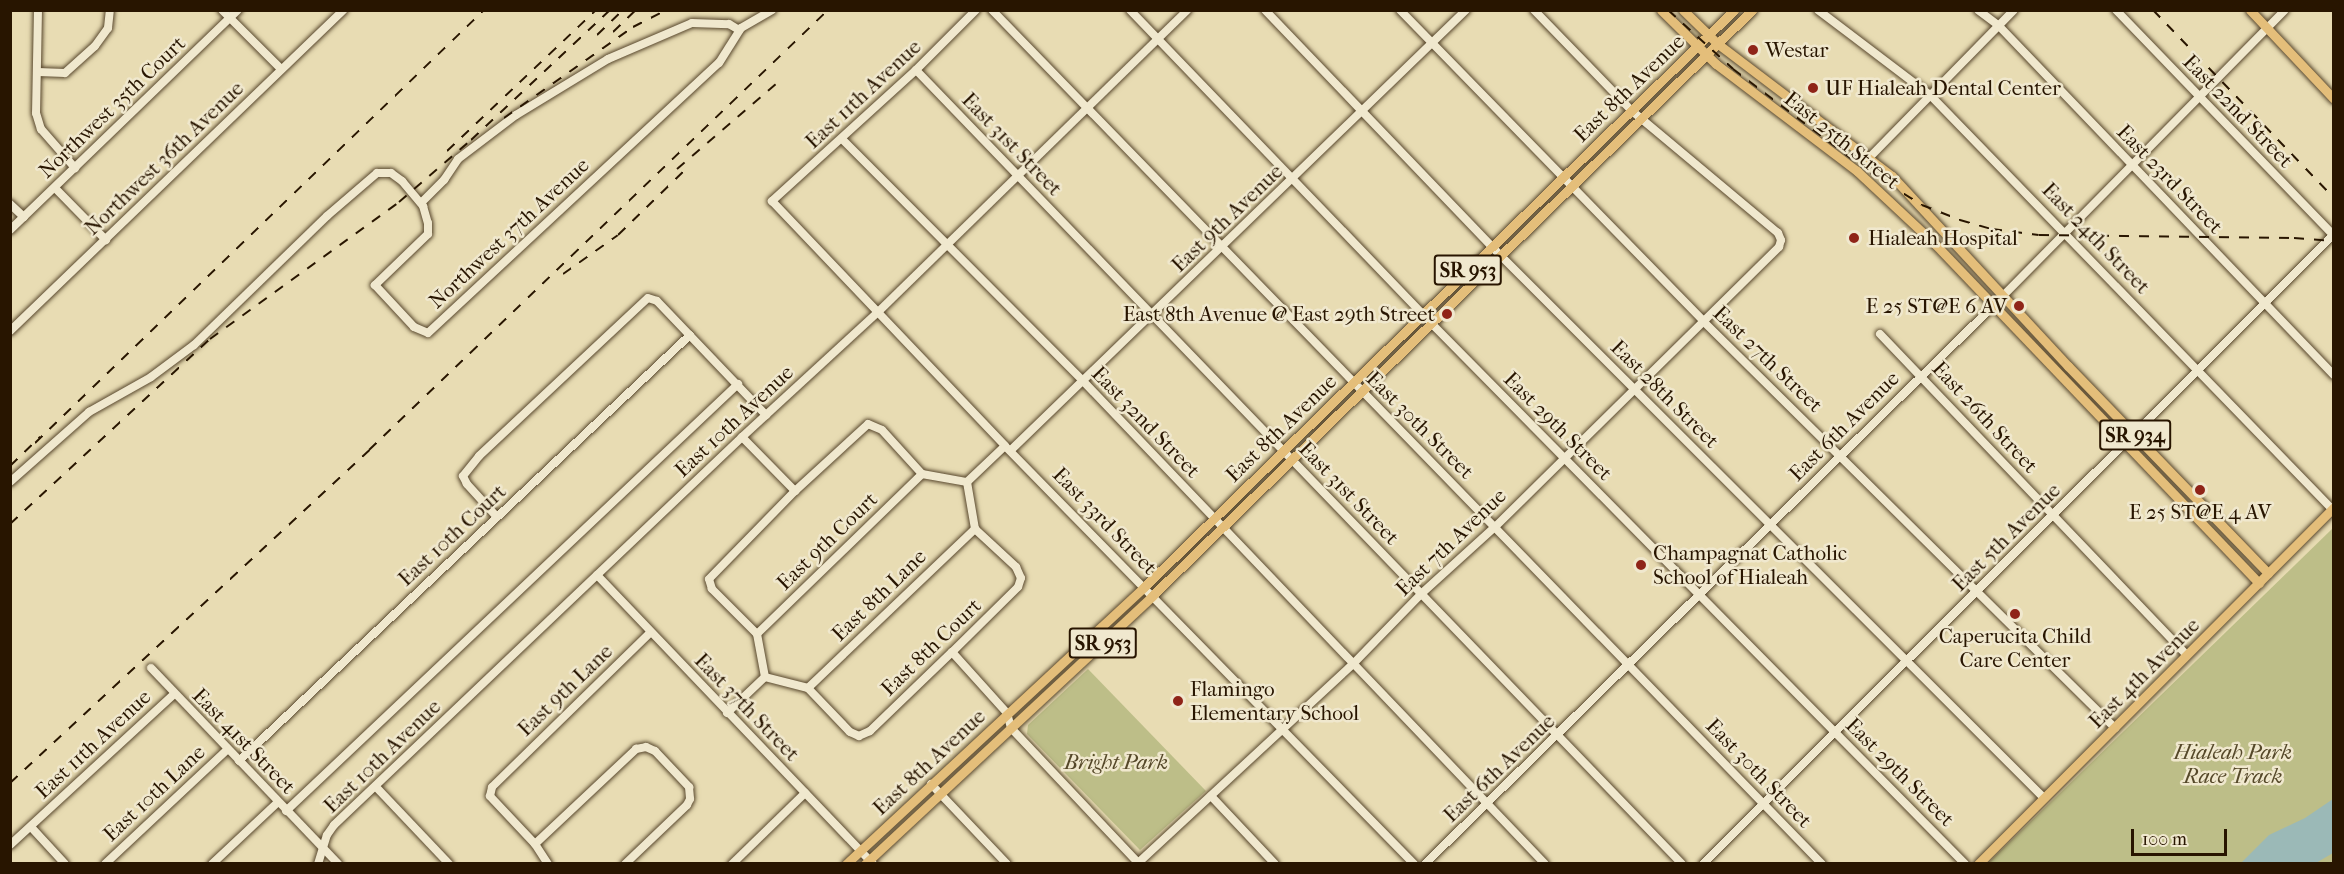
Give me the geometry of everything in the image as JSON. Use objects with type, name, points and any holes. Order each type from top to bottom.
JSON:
[{"type":"main road","name":"East 25th Street","points":[[1661,10],[1706,55],[1857,171],[1964,272],[1994,305]]},
{"type":"main road","name":"SR 934","points":[[1683,10],[1718,44],[1869,158],[1910,193],[2002,297],[2268,573]]},
{"type":"main road","name":"East 8th Avenue","points":[[846,864],[1144,587],[1734,10]]},
{"type":"main road","name":"East 8th Avenue","points":[[869,862],[1152,596],[1752,10]]},
{"type":"main road","points":[[2250,10],[2334,99]]},
{"type":"main road","name":"SR 934","points":[[1994,305],[2259,583]]},
{"type":"main road","name":"East 4th Avenue","points":[[1978,864],[2333,508]]},
{"type":"street","points":[[38,10],[36,113],[40,129],[75,168]]},
{"type":"street","points":[[38,72],[65,73],[95,46],[108,28],[110,10]]},
{"type":"street","points":[[222,10],[281,69]]},
{"type":"street","name":"Northwest 35th Court","points":[[10,230],[238,10]]},
{"type":"street","name":"Northwest 36th Avenue","points":[[10,331],[344,10]]},
{"type":"street","name":"Northwest 37th Avenue","points":[[421,203],[428,216],[428,234],[375,285],[414,327],[428,333],[719,63],[739,30],[772,10]]},
{"type":"street","name":"East 11th Avenue","points":[[772,201],[916,70],[975,10]]},
{"type":"street","name":"East 30th Street","points":[[992,10],[1822,864]]},
{"type":"street","name":"East 29th Street","points":[[1130,10],[1432,324],[1965,864]]},
{"type":"street","name":"East 10th Avenue","points":[[318,864],[327,836],[334,825],[742,436],[878,312],[1186,10]]},
{"type":"street","name":"East 28th Street","points":[[1265,10],[1501,256],[2044,798]]},
{"type":"street","name":"East 27th Street","points":[[1400,10],[1704,322],[2115,728]]},
{"type":"street","name":"East 9th Avenue","points":[[967,482],[1083,381],[1152,316],[1466,10]]},
{"type":"street","points":[[1534,10],[1641,119]]},
{"type":"street","name":"East 24th Street","points":[[1818,10],[1930,95],[2333,508]]},
{"type":"street","name":"East 23rd Street","points":[[1978,10],[1999,26],[2334,375]]},
{"type":"street","points":[[1869,158],[2014,10]]},
{"type":"street","name":"East 22nd Street","points":[[2116,10],[2333,235]]},
{"type":"street","name":"East 6th Avenue","points":[[1425,864],[1994,305],[2285,10]]},
{"type":"street","points":[[10,483],[89,412],[145,381],[189,349],[327,216],[372,176],[383,172],[394,175],[421,203],[444,180],[458,159],[516,115],[608,59],[692,23],[731,25],[739,30]]},
{"type":"street","name":"East 31st Street","points":[[916,70],[1682,864]]},
{"type":"street","name":"East 7th Avenue","points":[[1138,863],[1353,664],[1421,594],[1495,527],[1779,247],[1781,240],[1778,233],[1641,119]]},
{"type":"street","name":"East 32nd Street","points":[[842,139],[1083,381],[1545,864]]},
{"type":"street","points":[[55,188],[106,240]]},
{"type":"street","name":"East 33rd Street","points":[[772,201],[1008,448],[1414,864]]},
{"type":"street","points":[[10,204],[24,217]]},
{"type":"street","name":"East 5th Avenue","points":[[1703,864],[2333,235]]},
{"type":"street","points":[[497,517],[467,484],[464,476],[479,456],[648,298],[657,301],[766,415]]},
{"type":"street","name":"East 26th Street","points":[[1880,334],[2187,655]]},
{"type":"street","name":"East 10th Court","points":[[239,761],[690,335]]},
{"type":"street","points":[[286,811],[738,384]]},
{"type":"street","points":[[765,677],[757,634],[712,589],[709,579],[795,491],[868,424],[882,430],[922,474],[967,482],[975,528]]},
{"type":"street","points":[[742,436],[795,491]]},
{"type":"street","name":"East 9th Court","points":[[757,634],[922,474]]},
{"type":"street","name":"East 8th Court","points":[[808,688],[850,732],[860,736],[870,731],[1018,587],[1021,578],[1016,567],[975,528]]},
{"type":"street","name":"East 8th Lane","points":[[808,688],[975,528]]},
{"type":"street","name":"East 37th Street","points":[[597,575],[869,862]]},
{"type":"street","name":"East 9th Lane","points":[[535,844],[490,796],[492,787],[650,633]]},
{"type":"street","points":[[952,652],[1007,713],[1011,728],[1138,863]]},
{"type":"street","name":"East 41st Street","points":[[151,668],[338,864]]},
{"type":"street","points":[[765,677],[808,688]]},
{"type":"street","points":[[727,713],[765,677]]},
{"type":"street","name":"East 11th Avenue","points":[[10,845],[174,694]]},
{"type":"street","points":[[548,864],[535,844],[636,749],[646,747],[654,751],[689,787],[690,798],[687,805],[625,864]]},
{"type":"street","name":"East 10th Lane","points":[[105,864],[227,750]]},
{"type":"street","points":[[931,784],[1007,864]]},
{"type":"street","points":[[376,787],[449,864]]},
{"type":"street","points":[[732,864],[805,793]]},
{"type":"street","points":[[1211,796],[1275,864]]},
{"type":"street","points":[[212,864],[277,802]]},
{"type":"street","points":[[31,827],[65,864]]},
{"type":"green space","name":"Hialeah Park Race Track","points":[[2333,528],[2333,863],[1988,863]]},
{"type":"green space","name":"Bright Park","points":[[1088,669],[1206,791],[1140,850],[1027,734],[1028,725]]},
{"type":"water","points":[[2333,799],[2333,853],[2316,863],[2241,863],[2269,835],[2305,818]]},
{"type":"railway","points":[[35,443],[484,10]]},
{"type":"railway","points":[[447,151],[596,10]]},
{"type":"railway","points":[[10,524],[210,339],[399,202],[471,140],[610,10]]},
{"type":"railway","points":[[597,35],[623,10]]},
{"type":"railway","points":[[613,32],[636,10]]},
{"type":"railway","points":[[504,118],[633,27],[666,10]]},
{"type":"railway","points":[[10,783],[369,450],[828,10]]},
{"type":"railway","points":[[1668,10],[1733,69],[1870,173],[1922,205],[1960,220],[1992,229],[2039,235],[2294,238],[2334,241]]},
{"type":"railway","points":[[2153,10],[2334,198]]},
{"type":"railway","points":[[677,169],[777,83]]},
{"type":"railway","points":[[563,274],[618,235],[688,167]]},
{"type":"railway","points":[[10,466],[40,437]]},
{"type":"place","name":"Westar","points":[[1753,50]]},
{"type":"place","name":"UF Hialeah Dental Center","points":[[1813,88]]},
{"type":"place","name":"Hialeah Hospital","points":[[1854,238]]},
{"type":"place","name":"E 25 ST@E 6 AV","points":[[2019,306]]},
{"type":"place","name":"East 8th Avenue @ East 29th Street","points":[[1447,314]]},
{"type":"place","name":"E 25 ST@E 4 AV","points":[[2200,490]]},
{"type":"place","name":"Champagnat Catholic School of Hialeah","points":[[1641,565]]},
{"type":"place","name":"Caperucita Child Care Center","points":[[2015,614]]},
{"type":"place","name":"Flamingo Elementary School","points":[[1178,701]]}]
